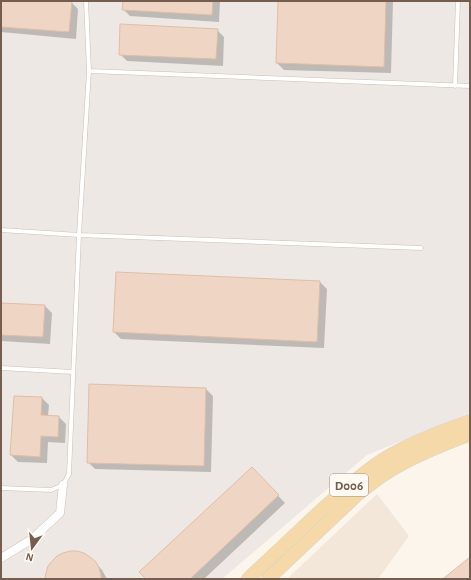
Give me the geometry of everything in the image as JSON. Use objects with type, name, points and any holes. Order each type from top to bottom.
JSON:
[{"type":"main road","name":"D006","points":[[248,579],[363,473],[396,453],[470,421]]},
{"type":"main road","name":"D006","points":[[268,579],[372,482],[402,464],[470,434]]},
{"type":"street","points":[[1,558],[32,539],[60,513],[63,485]]},
{"type":"lane","points":[[1,488],[51,490],[63,485],[69,474],[89,72],[86,1]]},
{"type":"lane","points":[[455,86],[458,1]]},
{"type":"lane","points":[[89,72],[470,86]]},
{"type":"lane","points":[[1,230],[420,248]]},
{"type":"lane","points":[[1,368],[74,372]]},
{"type":"shaded area","points":[[1,1],[470,1],[470,413],[367,455],[222,579],[1,579]]},
{"type":"shaded area","points":[[377,494],[409,536],[378,579],[287,579]]},
{"type":"building","points":[[1,1],[72,1],[69,32],[1,27]]},
{"type":"building","points":[[123,1],[213,1],[212,15],[122,10]]},
{"type":"building","points":[[278,1],[386,1],[384,67],[276,63]]},
{"type":"building","points":[[120,24],[218,29],[216,59],[119,55]]},
{"type":"building","points":[[116,272],[320,281],[317,342],[113,332]]},
{"type":"building","points":[[1,303],[45,305],[43,337],[1,335]]},
{"type":"building","points":[[89,384],[206,388],[204,466],[87,463]]},
{"type":"building","points":[[14,396],[42,397],[41,415],[59,416],[58,437],[41,436],[40,457],[10,455]]},
{"type":"building","points":[[252,467],[279,495],[190,579],[146,579],[139,572]]},
{"type":"building","points":[[70,551],[84,553],[96,562],[101,579],[45,579],[48,566],[52,561],[57,556]]},
{"type":"building","points":[[470,557],[470,579],[444,578]]}]
